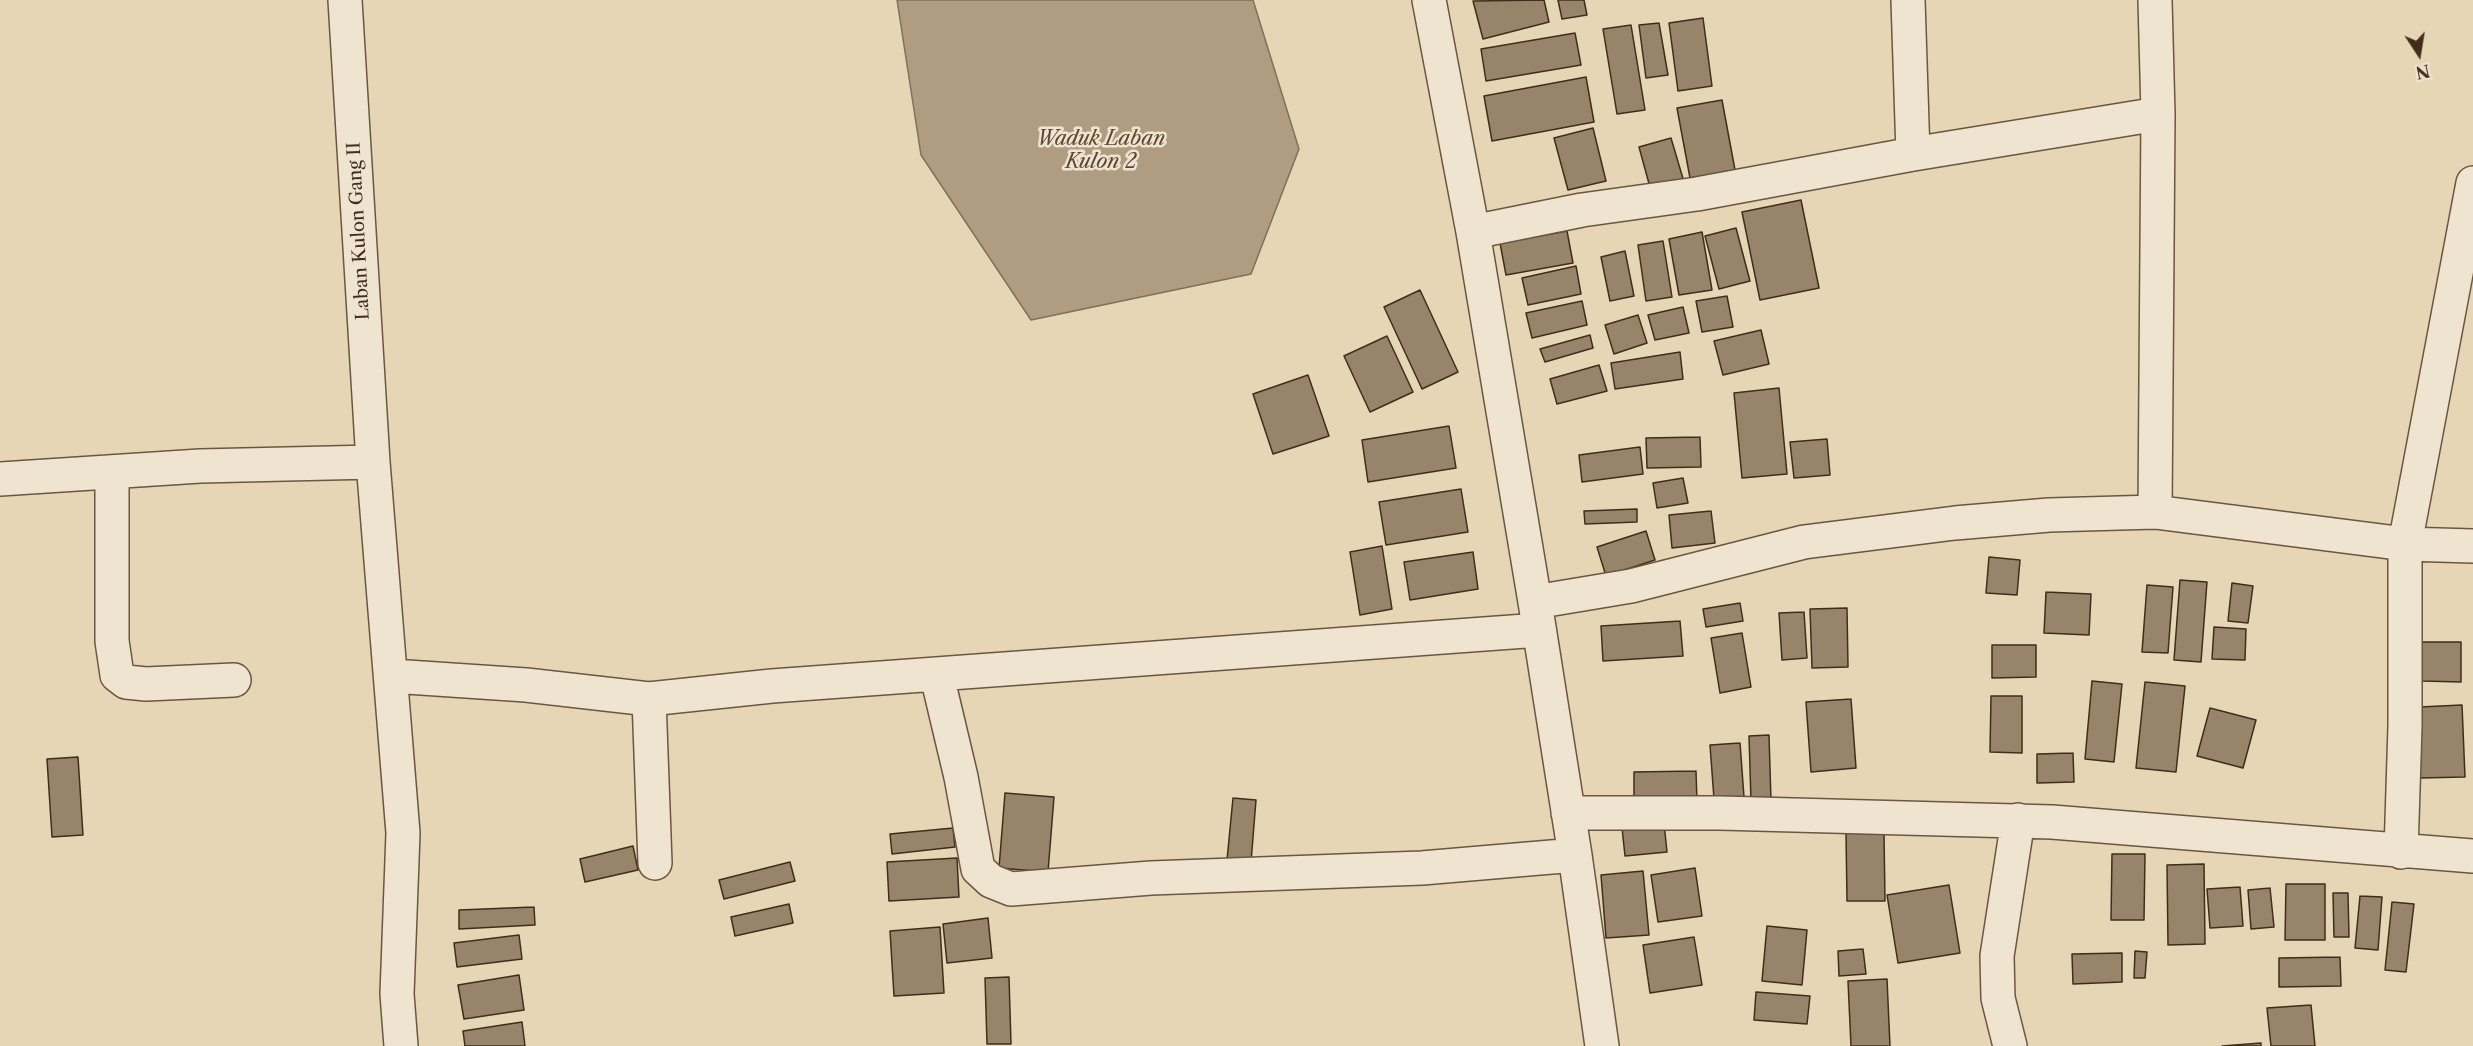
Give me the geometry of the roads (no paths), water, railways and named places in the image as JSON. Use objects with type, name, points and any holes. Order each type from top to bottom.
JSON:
[{"type":"street","name":"Laban Kulon Gang II","points":[[345,0],[373,462],[403,833],[398,994],[401,1046]]},
{"type":"street","points":[[1429,0],[1473,232],[1537,616],[1575,855],[1602,1046]]},
{"type":"street","points":[[1908,0],[1913,154]]},
{"type":"street","points":[[2155,0],[2158,114],[2155,512]]},
{"type":"street","points":[[1473,232],[1582,210],[1697,194],[1913,154],[2158,114]]},
{"type":"street","points":[[2402,852],[2405,544],[2473,183]]},
{"type":"street","points":[[0,479],[200,466],[373,462]]},
{"type":"street","points":[[112,472],[112,641],[117,675],[126,682],[146,684],[234,680]]},
{"type":"street","points":[[392,676],[525,685],[649,699],[772,686],[937,676],[1537,616],[1630,586],[1804,542],[1955,523],[2049,515],[2155,512],[2405,544],[2473,546]]},
{"type":"street","points":[[937,676],[961,777],[978,869],[991,881],[1011,889],[1151,878],[1422,868],[1575,855]]},
{"type":"street","points":[[649,699],[655,863]]},
{"type":"street","points":[[1568,813],[1720,813],[2018,820],[2473,856]]},
{"type":"street","points":[[2010,1046],[1998,998],[1997,956],[2018,820]]},
{"type":"water","name":"Waduk Laban Kulon 2","points":[[897,0],[1253,0],[1299,149],[1251,274],[1031,320],[921,155]]}]
